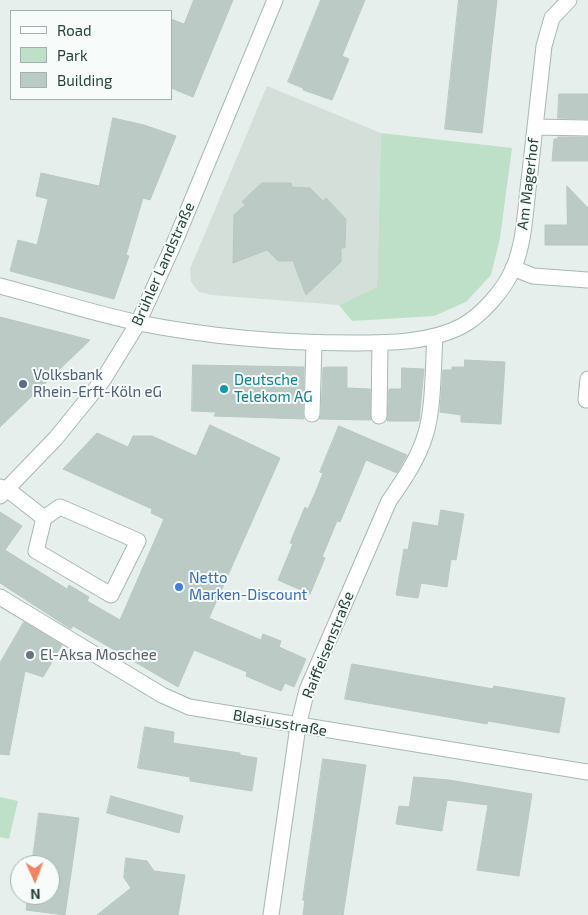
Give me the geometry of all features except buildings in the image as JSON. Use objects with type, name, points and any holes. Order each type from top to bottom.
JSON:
[{"type":"street","name":"Brühler Landstraße","points":[[2,491],[56,438],[103,380],[138,322],[176,239],[275,0]]},
{"type":"street","name":"Am Magerhof","points":[[0,286],[138,322],[241,339],[314,343],[380,343],[435,336],[462,326],[484,309],[501,290],[513,268],[523,233],[544,46],[552,18],[569,0]]},
{"type":"street","points":[[535,126],[588,128]]},
{"type":"street","points":[[513,268],[533,276],[588,280]]},
{"type":"street","name":"Raiffeisenstraße","points":[[271,915],[298,726],[307,690],[389,501],[405,478],[425,438],[430,420],[435,336]]},
{"type":"street","points":[[312,414],[314,343]]},
{"type":"street","points":[[379,416],[380,343]]},
{"type":"street","points":[[586,400],[588,379]]},
{"type":"street","points":[[2,491],[44,518]]},
{"type":"street","points":[[60,507],[138,541],[111,595],[36,551],[44,518],[60,507]]},
{"type":"street","name":"Blasiusstraße","points":[[0,597],[162,694],[189,707],[588,772]]},
{"type":"shaded area","points":[[267,86],[381,133],[377,287],[339,305],[212,295],[199,292],[191,282],[190,269]]},
{"type":"green space","points":[[381,133],[512,148],[500,238],[491,275],[466,302],[434,316],[352,321],[339,305],[377,287]]},
{"type":"green space","points":[[0,797],[18,801],[9,839],[0,837]]},
{"type":"place","name":"Volksbank Rhein-Erft-Köln eG","points":[[23,384]]},
{"type":"place","name":"Deutsche Telekom AG","points":[[224,389]]},
{"type":"place","name":"Netto Marken-Discount","points":[[179,587]]},
{"type":"place","name":"El-Aksa Moschee","points":[[30,655]]}]
